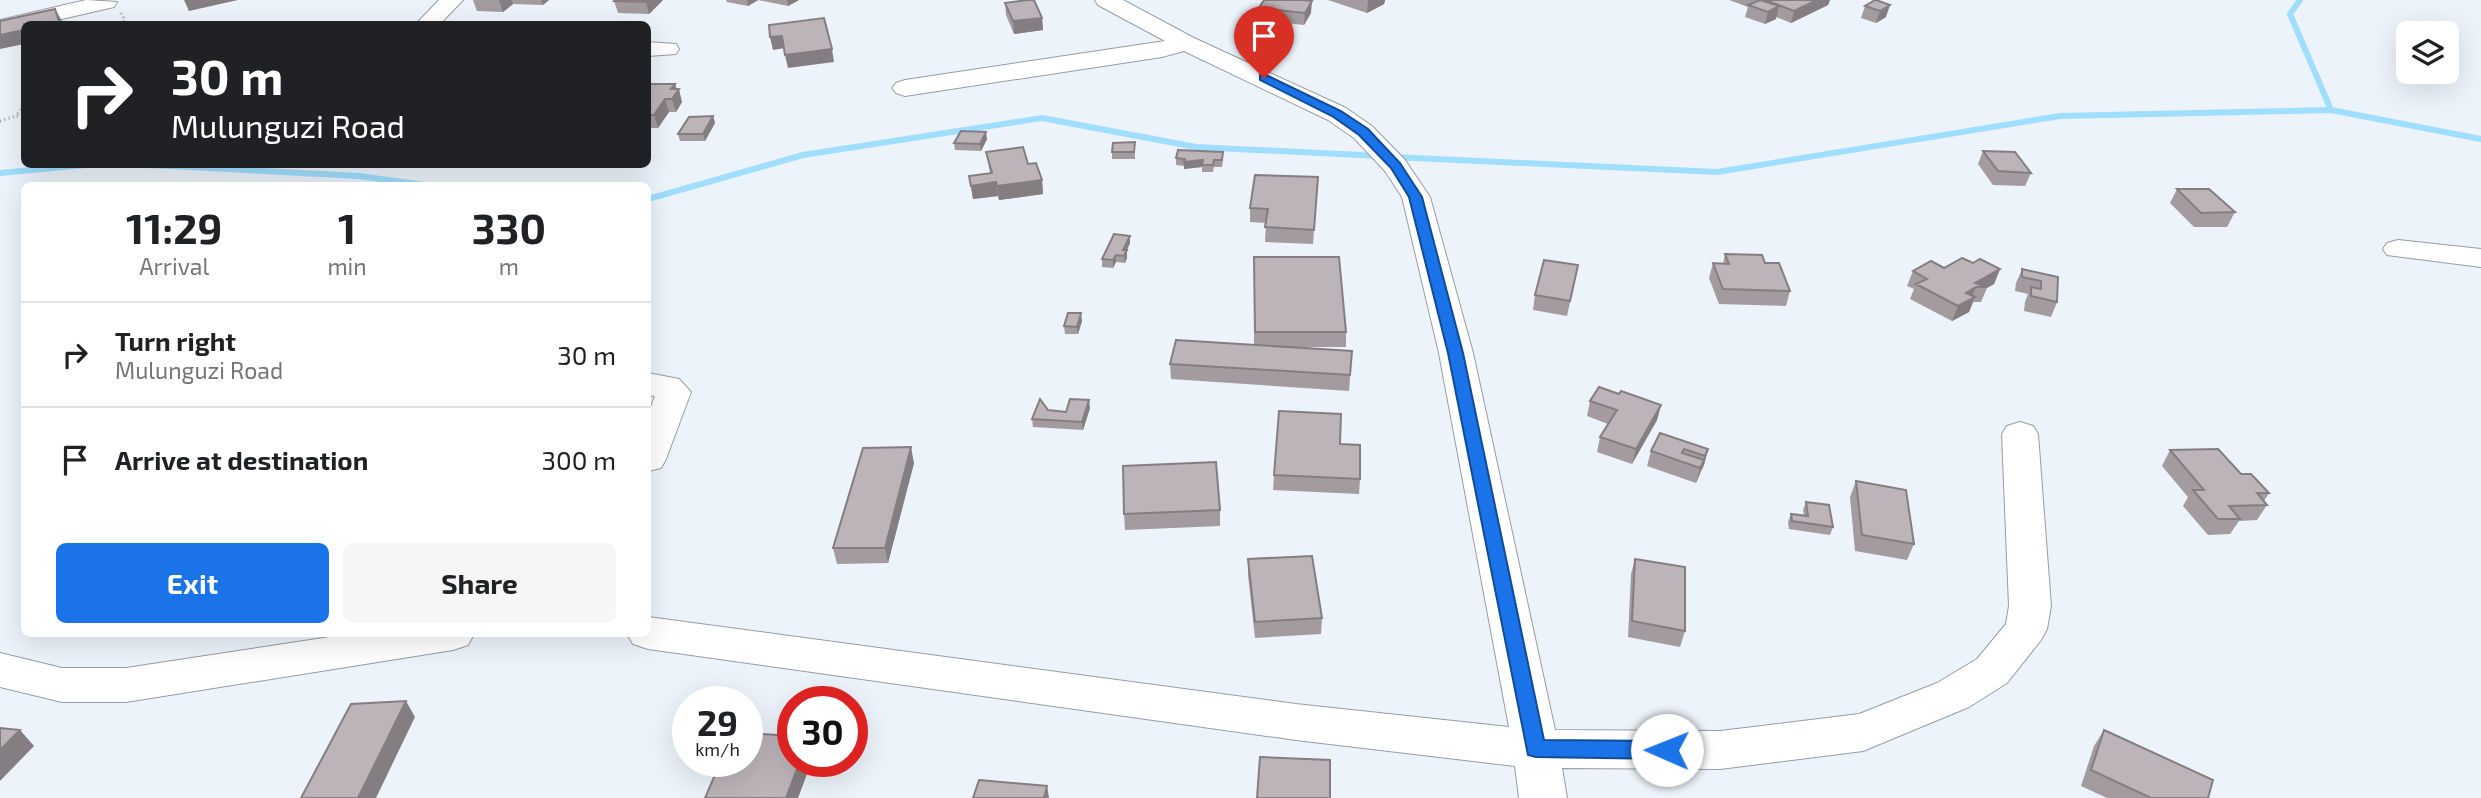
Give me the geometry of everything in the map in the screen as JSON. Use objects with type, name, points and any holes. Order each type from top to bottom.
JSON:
[{"type":"street","points":[[430,21],[452,0]]},
{"type":"street","points":[[1106,0],[1185,43],[1337,114],[1363,132],[1395,166],[1416,197],[1456,353],[1536,749],[1543,798]]},
{"type":"street","points":[[25,21],[106,2]]},
{"type":"street","points":[[0,27],[21,22]]},
{"type":"street","points":[[905,88],[1162,50],[1185,43]]},
{"type":"street","points":[[2398,249],[2481,258]]},
{"type":"street","points":[[651,384],[667,387],[674,392],[651,452]]},
{"type":"street","points":[[651,633],[1296,722],[1536,749],[1720,750],[1863,732],[1953,695],[1992,671],[2026,629],[2030,606],[2020,434]]},
{"type":"street","points":[[0,670],[62,685],[125,685],[269,660],[432,637]]},
{"type":"path","points":[[16,116],[21,110]]},
{"type":"path","points":[[0,121],[21,116]]},
{"type":"building","points":[[615,0],[648,0],[646,2]]},
{"type":"building","points":[[1034,0],[1042,18],[1013,21],[1005,3]]},
{"type":"building","points":[[1264,0],[1312,1],[1305,13],[1259,8]]},
{"type":"building","points":[[1760,0],[1779,6],[1768,12],[1748,5]]},
{"type":"building","points":[[1765,0],[1817,0],[1794,11]]},
{"type":"building","points":[[1875,0],[1890,5],[1880,11],[1865,6]]},
{"type":"building","points":[[55,9],[59,21],[21,21],[21,31],[0,35],[0,21]]},
{"type":"building","points":[[824,18],[832,49],[785,55],[782,36],[770,37],[769,25]]},
{"type":"building","points":[[651,84],[675,84],[671,89],[679,89],[672,99],[665,99],[654,115],[651,115]]},
{"type":"building","points":[[713,116],[703,134],[678,134],[689,117]]},
{"type":"building","points":[[961,131],[986,132],[980,144],[954,143]]},
{"type":"building","points":[[1135,142],[1134,152],[1112,152],[1113,143]]},
{"type":"building","points":[[1023,147],[1028,164],[1036,163],[1042,180],[997,186],[996,182],[971,186],[969,176],[992,173],[986,152]]},
{"type":"building","points":[[1178,150],[1223,152],[1222,160],[1214,160],[1213,165],[1202,165],[1203,160],[1184,162],[1185,159],[1176,158]]},
{"type":"building","points":[[1983,151],[2015,152],[2031,173],[1998,171]]},
{"type":"building","points":[[1255,175],[1318,177],[1314,230],[1265,227],[1268,209],[1250,208]]},
{"type":"building","points":[[2177,189],[2209,189],[2235,212],[2201,213]]},
{"type":"building","points":[[1114,234],[1130,236],[1123,250],[1127,250],[1124,256],[1116,255],[1113,260],[1102,259]]},
{"type":"building","points":[[1725,254],[1762,255],[1765,263],[1779,263],[1790,291],[1723,289],[1713,263],[1729,264]]},
{"type":"building","points":[[1254,257],[1339,257],[1346,332],[1255,332]]},
{"type":"building","points":[[1962,258],[1973,263],[1980,259],[2000,269],[1975,283],[1987,287],[1976,287],[1966,293],[1975,297],[1958,306],[1916,284],[1927,279],[1913,271],[1931,261],[1944,268]]},
{"type":"building","points":[[1544,260],[1578,265],[1570,301],[1535,295]]},
{"type":"building","points":[[2022,269],[2058,277],[2057,302],[2031,296],[2031,287],[2041,289],[2041,281],[2022,277]]},
{"type":"building","points":[[1068,313],[1081,313],[1077,327],[1064,326]]},
{"type":"building","points":[[1176,340],[1352,351],[1350,375],[1170,364]]},
{"type":"building","points":[[1599,387],[1619,394],[1621,391],[1661,405],[1636,449],[1600,437],[1617,410],[1590,401]]},
{"type":"building","points":[[1040,399],[1048,410],[1066,412],[1070,399],[1089,400],[1082,422],[1032,419]]},
{"type":"building","points":[[1279,411],[1341,414],[1340,444],[1360,445],[1360,479],[1274,475]]},
{"type":"building","points":[[1660,433],[1708,449],[1705,456],[1684,449],[1682,453],[1704,460],[1700,468],[1651,451]]},
{"type":"building","points":[[911,447],[885,548],[833,548],[863,448]]},
{"type":"building","points":[[2218,449],[2241,474],[2251,474],[2269,493],[2257,493],[2267,505],[2229,506],[2240,519],[2218,519],[2193,490],[2204,490],[2170,450]]},
{"type":"building","points":[[1216,462],[1220,510],[1124,514],[1123,466]]},
{"type":"building","points":[[1856,481],[1906,490],[1914,544],[1862,535]]},
{"type":"building","points":[[1806,502],[1829,505],[1833,527],[1792,521],[1791,514],[1808,516]]},
{"type":"building","points":[[1312,556],[1322,618],[1255,622],[1248,559]]},
{"type":"building","points":[[1635,559],[1685,567],[1685,631],[1632,621]]},
{"type":"building","points":[[406,701],[358,798],[301,798],[351,704]]},
{"type":"building","points":[[0,728],[20,730],[0,750]]},
{"type":"building","points":[[2104,730],[2213,780],[2208,798],[2151,798],[2091,770]]},
{"type":"building","points":[[763,734],[777,735],[777,777],[794,777],[786,798],[705,798],[714,777],[763,777]]},
{"type":"building","points":[[1260,757],[1330,760],[1330,798],[1257,798]]},
{"type":"building","points":[[979,780],[1047,786],[1044,798],[973,798]]},
{"type":"waterway","points":[[2300,0],[2290,14],[2331,110]]},
{"type":"waterway","points":[[1393,157],[1717,172],[2060,116],[2331,110]]},
{"type":"waterway","points":[[2331,110],[2481,139]]},
{"type":"waterway","points":[[651,198],[803,155],[1042,118],[1196,147],[1380,156]]},
{"type":"waterway","points":[[0,173],[53,168]]},
{"type":"waterway","points":[[206,168],[359,176],[403,182]]},
{"type":"route","points":[[1264,78],[1337,114],[1363,132],[1395,166],[1416,197],[1456,353],[1536,749],[1667,750]]}]
